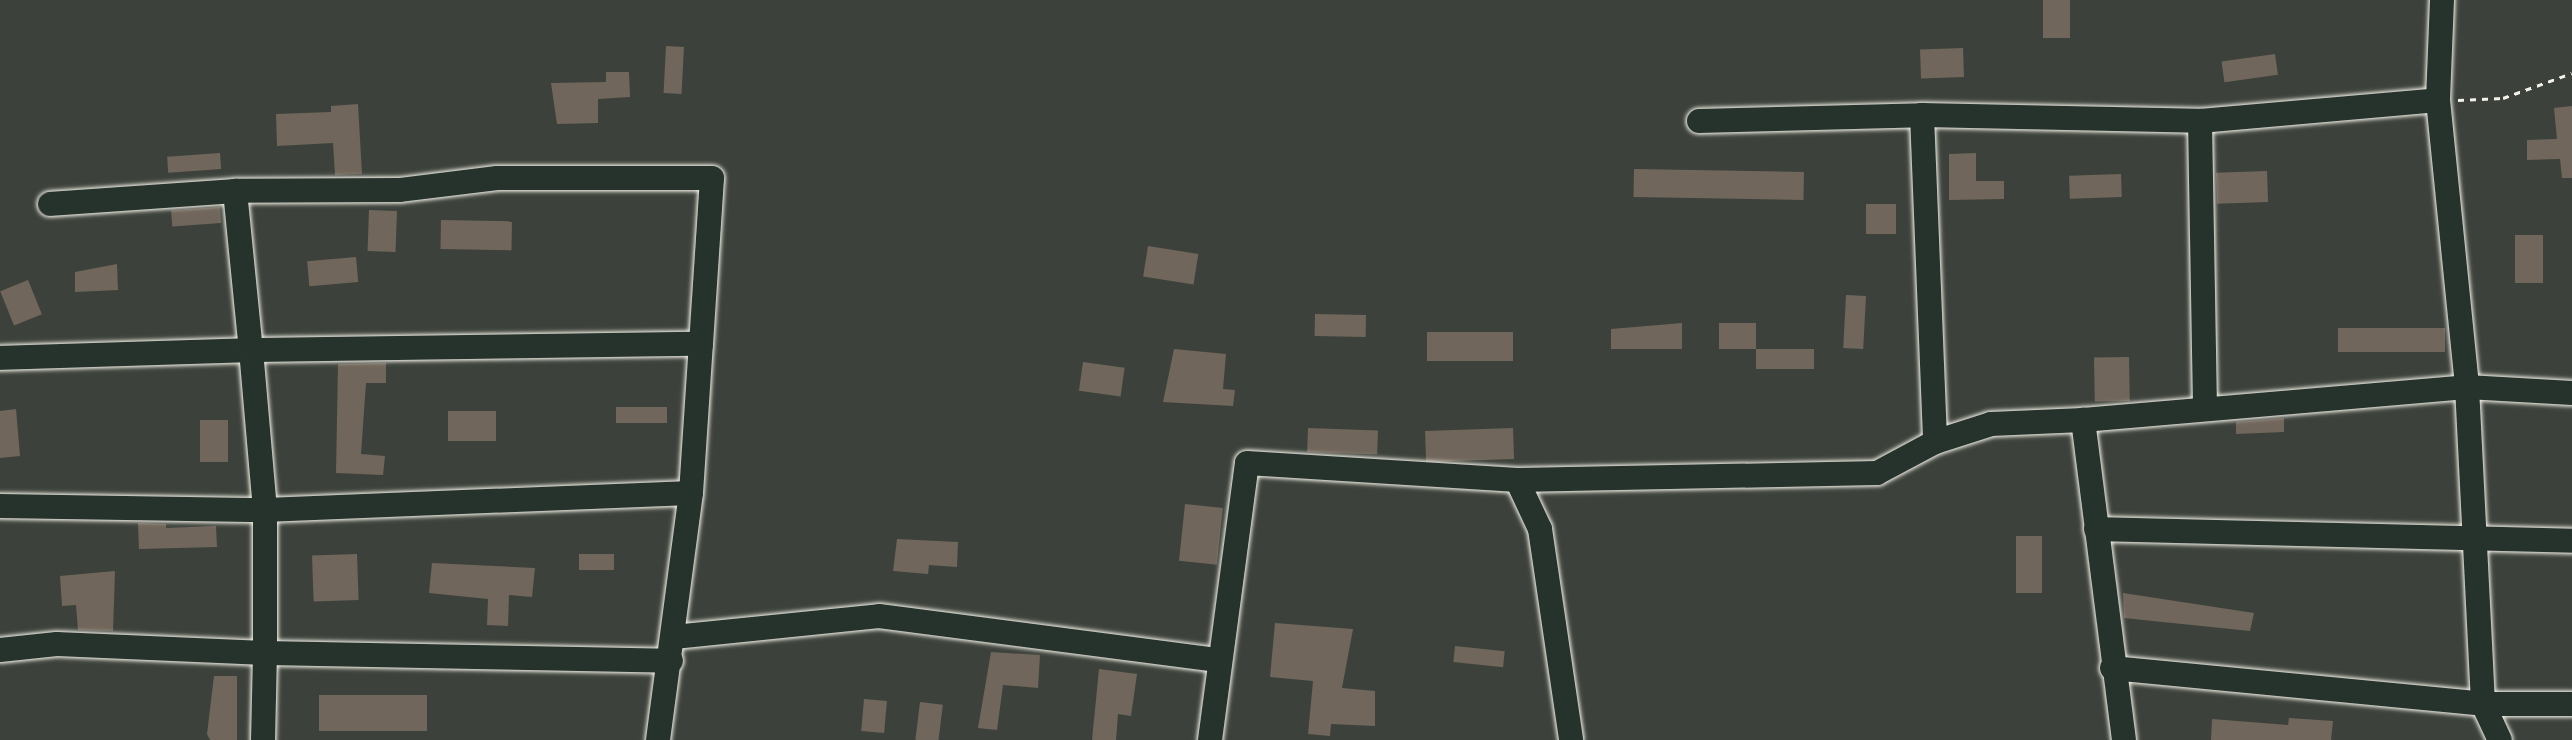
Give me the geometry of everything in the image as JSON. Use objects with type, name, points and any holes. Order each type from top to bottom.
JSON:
[{"type":"street","points":[[2442,0],[2438,100],[2467,387],[2483,704],[2500,740]]},
{"type":"street","points":[[1699,121],[1922,115],[2200,121],[2438,100]]},
{"type":"street","points":[[1922,115],[1935,442]]},
{"type":"street","points":[[2200,121],[2205,406]]},
{"type":"street","points":[[50,204],[235,191],[399,190],[497,178],[712,178],[691,493],[658,740]]},
{"type":"street","points":[[235,191],[265,510],[263,740]]},
{"type":"street","points":[[0,358],[251,350],[701,344]]},
{"type":"street","points":[[1210,740],[1216,660],[1247,463],[1517,480],[1877,473],[1935,442],[1991,424],[2083,420],[2205,406],[2467,387],[2572,393]]},
{"type":"street","points":[[2083,420],[2112,668],[2124,740]]},
{"type":"street","points":[[1517,480],[1540,529],[1571,740]]},
{"type":"street","points":[[0,506],[265,510],[691,493]]},
{"type":"street","points":[[2096,529],[2572,541]]},
{"type":"street","points":[[0,650],[57,644],[265,653],[672,649],[879,616],[1216,660]]},
{"type":"street","points":[[2112,668],[2483,704],[2572,704]]},
{"type":"path","points":[[2438,100],[2503,98],[2572,73]]},
{"type":"building","points":[[2043,0],[2070,0],[2070,38],[2043,38]]},
{"type":"building","points":[[666,46],[684,47],[682,94],[664,93]]},
{"type":"building","points":[[1963,48],[1964,77],[1921,78],[1920,50]]},
{"type":"building","points":[[2275,54],[2278,75],[2224,82],[2222,62]]},
{"type":"building","points":[[606,72],[629,72],[630,97],[598,99],[598,123],[557,124],[551,83],[606,82]]},
{"type":"building","points":[[358,104],[362,174],[335,175],[333,143],[277,146],[276,114],[331,112],[331,106]]},
{"type":"building","points":[[2572,106],[2572,178],[2562,178],[2560,159],[2527,160],[2527,140],[2557,139],[2554,108]]},
{"type":"building","points":[[220,153],[221,169],[168,173],[167,157]]},
{"type":"building","points":[[1976,153],[1976,181],[2004,181],[2004,199],[1949,200],[1949,154]]},
{"type":"building","points":[[1634,169],[1804,172],[1803,200],[1634,197]]},
{"type":"building","points":[[2267,171],[2268,202],[2217,204],[2216,173]]},
{"type":"building","points":[[2121,174],[2122,197],[2070,199],[2069,176]]},
{"type":"building","points":[[1866,204],[1896,204],[1896,234],[1866,234]]},
{"type":"building","points":[[220,207],[221,223],[172,226],[171,210]]},
{"type":"building","points":[[369,210],[397,211],[396,252],[368,251]]},
{"type":"building","points":[[441,220],[512,221],[511,250],[440,249]]},
{"type":"building","points":[[2515,235],[2543,235],[2543,283],[2515,283]]},
{"type":"building","points":[[1148,246],[1198,254],[1194,285],[1143,277]]},
{"type":"building","points":[[356,257],[358,282],[309,286],[307,261]]},
{"type":"building","points":[[117,264],[118,290],[75,292],[75,272]]},
{"type":"building","points":[[28,280],[42,314],[14,326],[0,291]]},
{"type":"building","points":[[1846,295],[1866,296],[1863,349],[1843,348]]},
{"type":"building","points":[[1315,314],[1366,315],[1366,337],[1315,336]]},
{"type":"building","points":[[1682,323],[1682,349],[1611,349],[1611,329]]},
{"type":"building","points":[[1719,323],[1756,323],[1756,349],[1719,349]]},
{"type":"building","points":[[2338,328],[2445,328],[2445,352],[2338,352]]},
{"type":"building","points":[[1427,332],[1513,332],[1513,361],[1427,361]]},
{"type":"building","points":[[1174,349],[1226,354],[1223,389],[1235,390],[1233,406],[1163,402]]},
{"type":"building","points":[[1756,349],[1814,349],[1814,369],[1756,369]]},
{"type":"building","points":[[2129,357],[2130,401],[2095,402],[2094,358]]},
{"type":"building","points":[[1083,362],[1125,368],[1121,397],[1079,391]]},
{"type":"building","points":[[386,363],[386,383],[366,383],[361,454],[385,456],[383,475],[336,473],[338,364]]},
{"type":"building","points":[[616,407],[667,407],[667,423],[616,423]]},
{"type":"building","points":[[16,409],[20,456],[0,458],[0,411]]},
{"type":"building","points":[[448,411],[496,411],[496,441],[448,441]]},
{"type":"building","points":[[2284,418],[2284,432],[2236,434],[2236,422]]},
{"type":"building","points":[[200,420],[228,420],[228,462],[200,462]]},
{"type":"building","points":[[1308,428],[1378,430],[1377,454],[1307,452]]},
{"type":"building","points":[[1513,428],[1514,459],[1426,462],[1425,431]]},
{"type":"building","points":[[1185,504],[1223,508],[1217,565],[1179,561]]},
{"type":"building","points":[[138,523],[166,524],[166,528],[216,526],[217,547],[139,549]]},
{"type":"building","points":[[2016,536],[2042,536],[2042,593],[2016,593]]},
{"type":"building","points":[[897,539],[958,542],[957,567],[929,565],[928,574],[893,571]]},
{"type":"building","points":[[357,554],[359,600],[314,602],[312,556]]},
{"type":"building","points":[[579,554],[614,554],[614,570],[579,570]]},
{"type":"building","points":[[432,563],[535,568],[532,597],[509,595],[508,626],[487,625],[488,599],[429,593]]},
{"type":"building","points":[[115,571],[113,631],[78,630],[76,605],[62,606],[60,576]]},
{"type":"building","points":[[2123,593],[2254,613],[2250,631],[2124,618]]},
{"type":"building","points":[[1275,623],[1353,629],[1342,688],[1375,691],[1375,726],[1331,724],[1330,736],[1308,734],[1313,681],[1270,677]]},
{"type":"building","points":[[1455,646],[1505,651],[1503,667],[1453,662]]},
{"type":"building","points":[[991,652],[1040,655],[1038,688],[1003,685],[997,730],[978,728]]},
{"type":"building","points":[[1099,669],[1137,674],[1131,716],[1118,714],[1116,740],[1092,740]]},
{"type":"building","points":[[214,676],[237,676],[237,740],[210,740],[207,734]]},
{"type":"building","points":[[319,695],[427,695],[427,731],[319,731]]},
{"type":"building","points":[[864,699],[887,701],[884,733],[861,731]]},
{"type":"building","points":[[920,702],[943,705],[939,740],[915,740]]},
{"type":"building","points":[[2289,718],[2333,721],[2331,740],[2211,740],[2212,719],[2288,725]]}]
